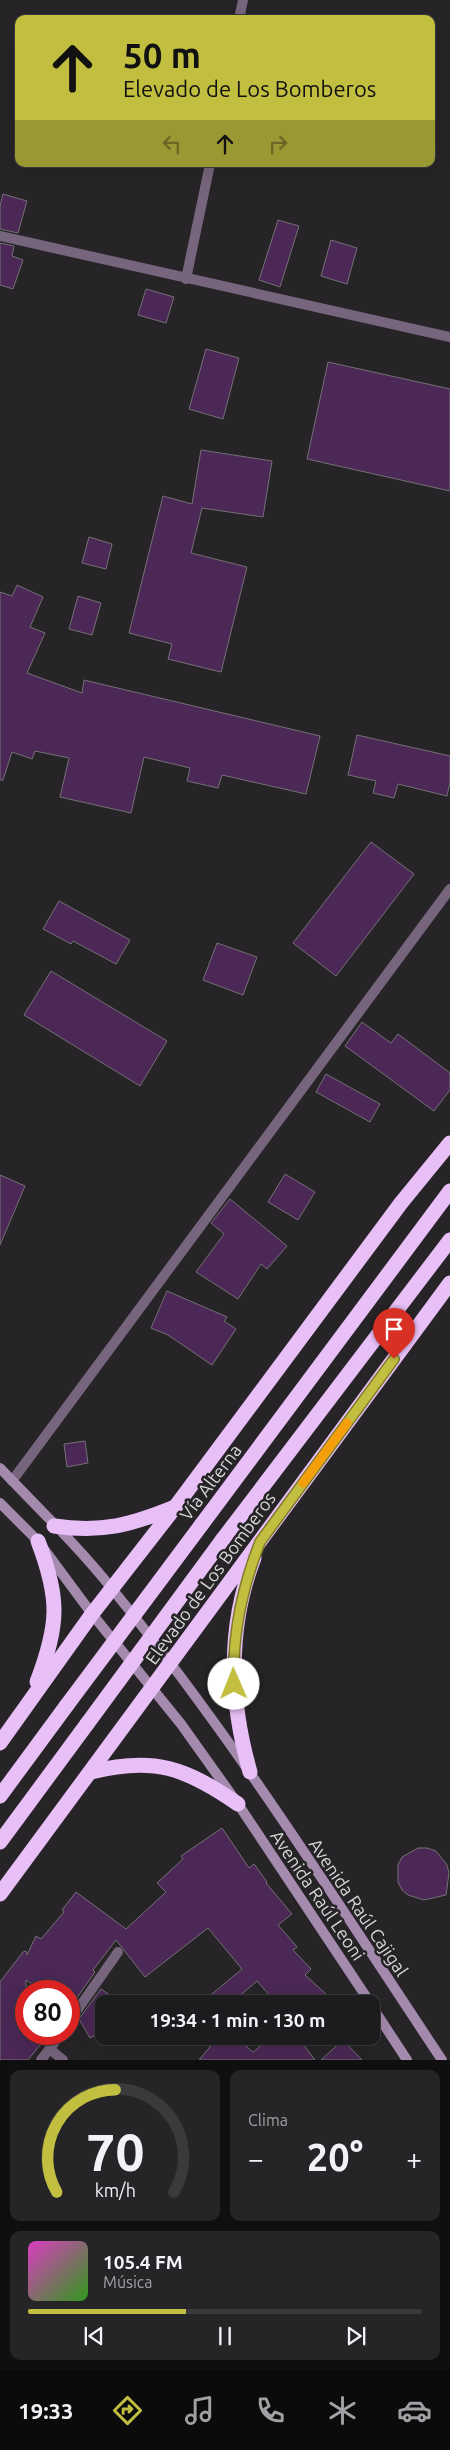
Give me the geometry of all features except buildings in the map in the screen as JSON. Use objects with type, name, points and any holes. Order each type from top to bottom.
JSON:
[{"type":"highway","points":[[0,1743],[92,1614],[176,1506],[401,1203],[450,1143]]},
{"type":"highway","name":"Vía Alterna","points":[[0,1796],[450,1190]]},
{"type":"highway","name":"Elevado de Los Bomberos","points":[[0,1842],[223,1539],[450,1240]]},
{"type":"highway","name":"Elevado de Los Bomberos","points":[[0,1894],[172,1663],[450,1283]]},
{"type":"highway","points":[[54,1526],[99,1530],[143,1520],[176,1506]]},
{"type":"highway","points":[[19,1718],[37,1682],[50,1648],[55,1612],[51,1576],[38,1541]]},
{"type":"highway","points":[[250,1772],[235,1699],[234,1652],[243,1590],[260,1542]]},
{"type":"highway","points":[[91,1772],[115,1766],[140,1764],[164,1767],[188,1774],[210,1785],[238,1804]]},
{"type":"main road","name":"Avenida Raúl Cajigal","points":[[0,1468],[112,1588],[172,1663],[250,1772],[442,2060]]},
{"type":"main road","name":"Avenida Raúl Leoni","points":[[0,1503],[38,1541],[92,1614],[181,1724],[238,1804],[365,1995]]},
{"type":"main road","name":"Avenida Raúl Leoni","points":[[380,2018],[407,2060]]},
{"type":"street","points":[[240,15],[243,0]]},
{"type":"street","points":[[186,279],[209,167]]},
{"type":"street","points":[[0,236],[450,337]]},
{"type":"street","points":[[12,1481],[450,889]]},
{"type":"street","points":[[80,2006],[118,1952]]},
{"type":"street","points":[[41,2060],[53,2045]]},
{"type":"street","points":[[50,2049],[63,2060]]},
{"type":"slow traffic","points":[[303,1483],[347,1423]]},
{"type":"route","points":[[234,1684],[234,1644],[238,1615],[243,1590],[260,1542],[394,1359]]}]
